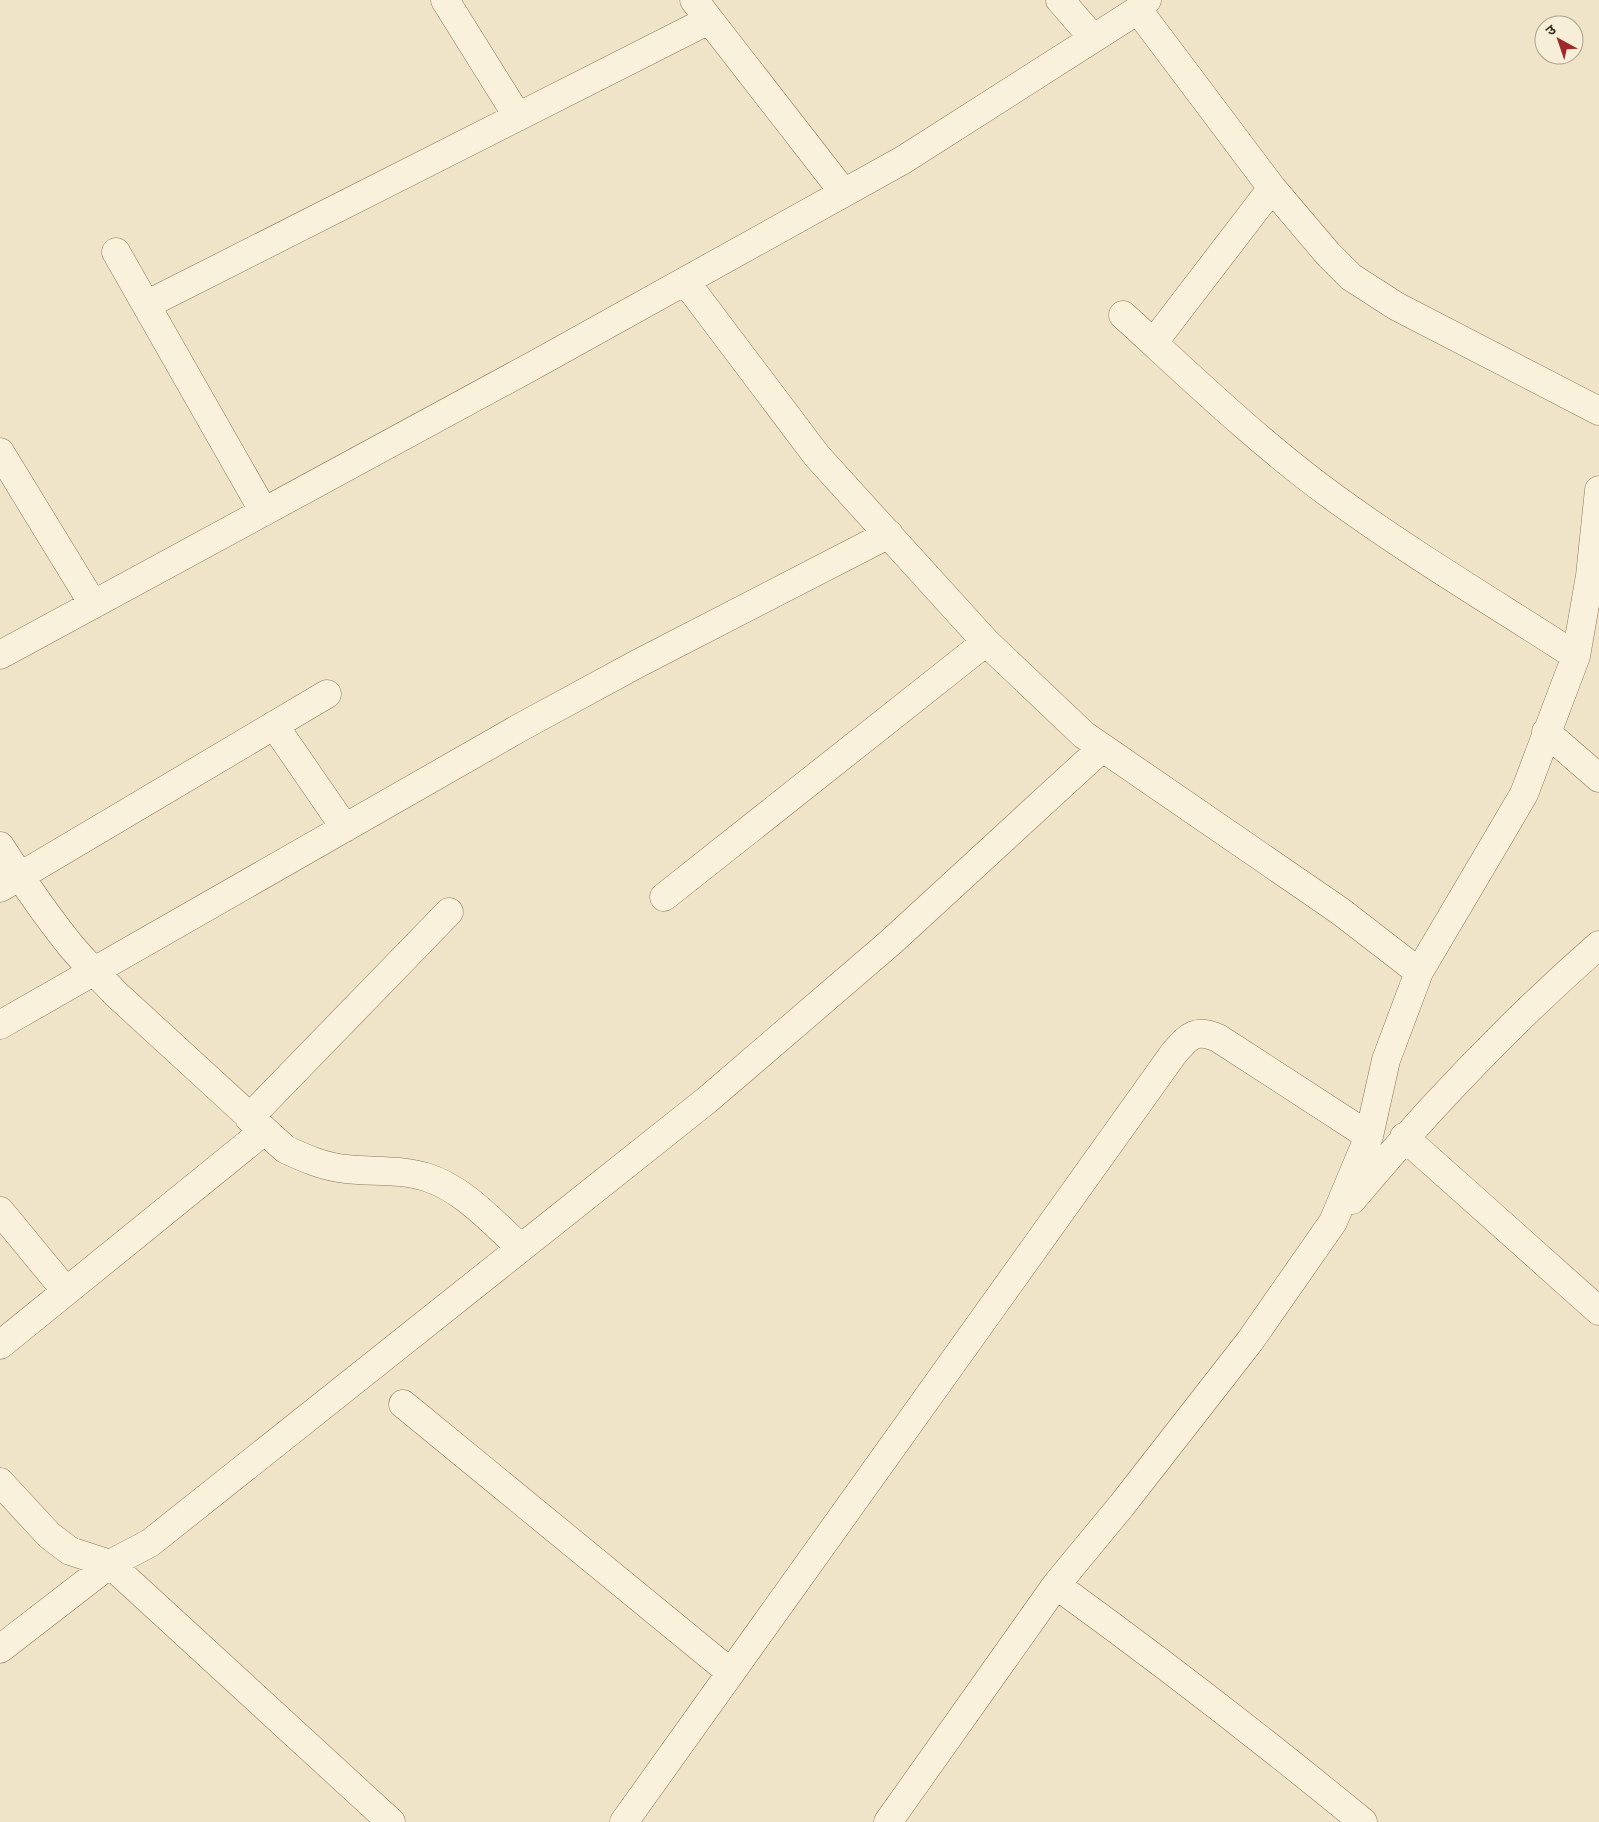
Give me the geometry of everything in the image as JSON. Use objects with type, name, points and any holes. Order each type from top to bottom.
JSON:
[{"type":"street","points":[[445,0],[518,117]]},
{"type":"street","points":[[1060,0],[1093,38]]},
{"type":"street","points":[[0,655],[264,512],[903,160],[1142,5],[1272,188],[1328,254],[1351,277],[1365,288],[1396,306],[1599,411]]},
{"type":"street","points":[[146,305],[518,117],[702,10],[844,193]]},
{"type":"street","points":[[1154,342],[1272,188]]},
{"type":"street","points":[[116,252],[264,512]]},
{"type":"street","points":[[685,281],[817,456],[986,642],[1084,735],[1340,911],[1419,972]]},
{"type":"street","points":[[1124,315],[1279,455],[1332,496],[1396,541],[1576,656]]},
{"type":"street","points":[[0,452],[93,604]]},
{"type":"street","points":[[1333,1222],[1369,1136],[1386,1060],[1419,972],[1524,794],[1576,656],[1590,576],[1599,493]]},
{"type":"street","points":[[0,1025],[521,727],[629,668],[889,534]]},
{"type":"street","points":[[664,898],[986,642]]},
{"type":"street","points":[[10,882],[327,694]]},
{"type":"street","points":[[274,725],[346,828]]},
{"type":"street","points":[[1546,732],[1599,778]]},
{"type":"street","points":[[0,1649],[110,1564],[150,1543],[707,1100],[891,942],[1102,748]]},
{"type":"street","points":[[0,846],[10,882],[94,972],[284,1149],[310,1161],[344,1169],[397,1172],[426,1177],[448,1187],[470,1202],[520,1248]]},
{"type":"street","points":[[0,1345],[66,1291],[256,1124],[449,912]]},
{"type":"street","points":[[888,1822],[1056,1585],[1122,1505],[1250,1341],[1333,1222],[1404,1137],[1546,992],[1599,945]]},
{"type":"street","points":[[624,1822],[1174,1052],[1186,1040],[1196,1033],[1206,1032],[1218,1038],[1369,1136]]},
{"type":"street","points":[[1404,1137],[1599,1311]]},
{"type":"street","points":[[0,1210],[66,1291]]},
{"type":"street","points":[[403,1404],[730,1672]]},
{"type":"street","points":[[0,1482],[49,1535],[70,1552],[110,1564],[391,1822]]},
{"type":"street","points":[[1056,1585],[1145,1649],[1253,1732],[1363,1822]]}]
